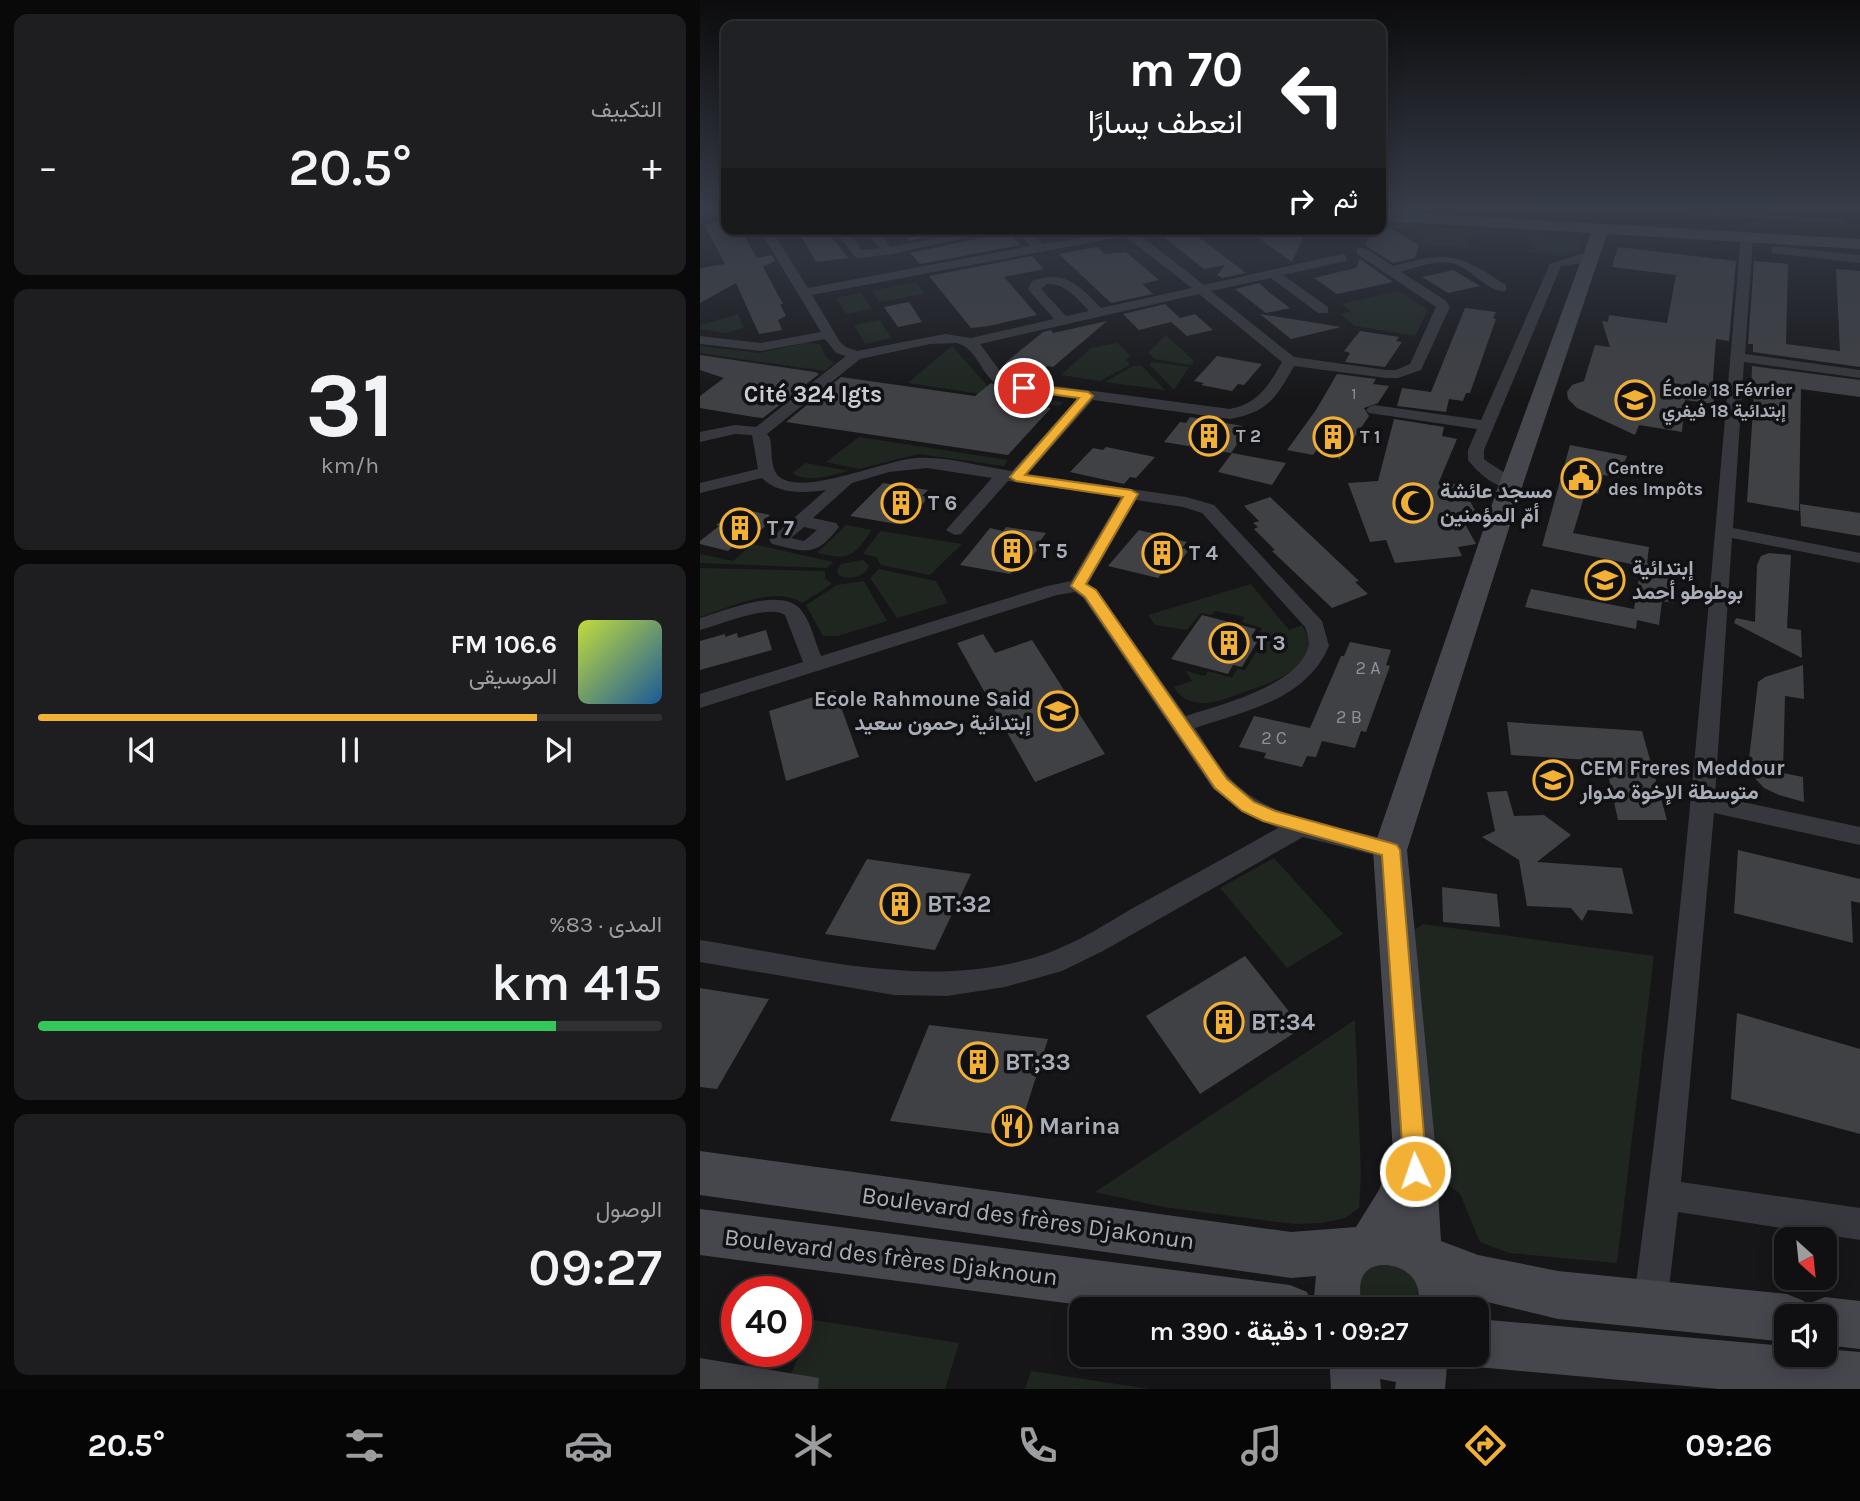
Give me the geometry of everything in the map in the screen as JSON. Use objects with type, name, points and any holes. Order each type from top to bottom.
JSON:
[{"type":"street","points":[[790,271],[841,350],[856,355]]},
{"type":"street","points":[[804,293],[917,271]]},
{"type":"street","points":[[1178,271],[1290,361],[1398,374],[1416,367],[1443,307],[1389,271]]},
{"type":"street","points":[[758,432],[856,355],[945,338],[970,342],[1285,271]]},
{"type":"street","points":[[1474,271],[1502,288]]},
{"type":"street","points":[[1511,484],[1495,476],[1476,460],[1476,450],[1553,271]]},
{"type":"street","points":[[1443,1297],[1437,1274],[1423,1256],[1391,850],[1511,484],[1586,271]]},
{"type":"street","points":[[1650,1305],[1665,1195],[1703,802],[1744,271]]},
{"type":"street","points":[[1274,274],[1324,310]]},
{"type":"street","points":[[1063,321],[1034,289],[1036,284],[1051,279],[1067,282],[1098,313]]},
{"type":"street","points":[[700,340],[761,347],[829,334]]},
{"type":"street","points":[[970,342],[996,378],[1007,384],[1230,414],[1259,407],[1290,361]]},
{"type":"street","points":[[1737,357],[1860,374]]},
{"type":"street","points":[[955,530],[1088,396]]},
{"type":"street","points":[[1374,410],[1486,425]]},
{"type":"street","points":[[700,437],[736,429],[758,432],[763,439],[766,472],[772,481],[794,487],[848,480],[920,463],[1200,505],[1208,509],[1306,614],[1318,632],[1319,649],[1314,662],[1294,682],[1181,725]]},
{"type":"street","points":[[700,488],[766,472]]},
{"type":"street","points":[[812,516],[848,480]]},
{"type":"street","points":[[1078,586],[1131,494]]},
{"type":"street","points":[[796,510],[812,516],[830,527],[808,547],[765,537],[796,510]]},
{"type":"street","points":[[1723,531],[1860,558]]},
{"type":"street","points":[[700,701],[1054,590],[1078,586],[1090,594],[1231,794],[1270,816],[1391,850]]},
{"type":"street","points":[[700,624],[758,607],[782,605],[793,612],[815,665]]},
{"type":"street","points":[[1703,802],[1860,836]]},
{"type":"street","points":[[700,951],[894,983],[947,984],[1005,975],[1053,963],[1094,943],[1302,826]]},
{"type":"street","points":[[1337,1297],[1337,1279],[1345,1263],[1388,1221],[1403,1189],[1414,1144]]},
{"type":"street","name":"Boulevard des frères Djakonun","points":[[700,1173],[1291,1255],[1364,1246],[1388,1240],[1404,1244],[1423,1256],[1478,1278],[1558,1295],[1774,1317]]},
{"type":"street","points":[[1665,1195],[1860,1224]]},
{"type":"street","name":"Boulevard des frères Djaknoun","points":[[700,1232],[1198,1297]]},
{"type":"street","points":[[1837,1322],[1860,1325]]},
{"type":"street","points":[[1489,1344],[1860,1377]]},
{"type":"street","points":[[1354,1367],[1356,1389]]},
{"type":"street","points":[[1420,1389],[1423,1367]]},
{"type":"shaded area","points":[[916,282],[924,294],[879,302],[872,291]]},
{"type":"shaded area","points":[[1399,291],[1428,310],[1415,336],[1355,326],[1340,314],[1351,311],[1341,304]]},
{"type":"shaded area","points":[[861,293],[872,309],[846,314],[836,298]]},
{"type":"shaded area","points":[[738,314],[744,327],[727,333],[700,329],[701,325]]},
{"type":"shaded area","points":[[880,320],[891,338],[865,344],[854,325]]},
{"type":"shaded area","points":[[1166,335],[1194,361],[1191,365],[1155,359],[1148,353]]},
{"type":"shaded area","points":[[805,343],[820,344],[826,357],[834,363],[825,371],[700,353],[700,346],[760,353]]},
{"type":"shaded area","points":[[1117,343],[1130,355],[1126,360],[1130,365],[1100,381],[1061,375],[1091,348]]},
{"type":"shaded area","points":[[952,346],[993,392],[1063,402],[1059,406],[908,383]]},
{"type":"shaded area","points":[[1153,362],[1189,367],[1174,390],[1149,364]]},
{"type":"shaded area","points":[[1133,366],[1142,366],[1165,390],[1105,382]]},
{"type":"shaded area","points":[[859,437],[1008,460],[1004,466],[918,454],[859,469],[826,462]]},
{"type":"shaded area","points":[[806,463],[849,471],[812,478],[792,473]]},
{"type":"shaded area","points":[[846,525],[872,530],[850,555],[837,557],[817,553]]},
{"type":"shaded area","points":[[880,531],[962,544],[930,575],[881,565],[876,557],[863,554]]},
{"type":"shaded area","points":[[753,544],[833,562],[827,568],[700,563],[700,554],[733,561]]},
{"type":"shaded area","points":[[863,560],[869,566],[864,573],[851,578],[838,575],[837,570],[841,564]]},
{"type":"shaded area","points":[[700,568],[825,571],[825,578],[832,584],[802,603],[791,598],[765,597],[700,617]]},
{"type":"shaded area","points":[[879,569],[936,581],[948,603],[897,618],[870,578]]},
{"type":"shaded area","points":[[864,581],[887,621],[838,636],[823,636],[806,605],[837,585]]},
{"type":"shaded area","points":[[1251,584],[1289,630],[1302,625],[1308,639],[1307,651],[1302,661],[1281,677],[1223,700],[1201,703],[1185,699],[1174,687],[1192,681],[1186,671],[1205,676],[1208,671],[1232,678],[1237,669],[1245,670],[1265,638],[1257,636],[1262,628],[1242,622],[1245,617],[1215,611],[1211,615],[1201,613],[1187,630],[1155,625],[1148,615]]},
{"type":"shaded area","points":[[1274,858],[1343,934],[1287,968],[1220,888]]},
{"type":"shaded area","points":[[1423,924],[1654,956],[1617,1263],[1509,1253],[1480,1242],[1460,1194],[1427,1166],[1405,936]]},
{"type":"shaded area","points":[[1355,1020],[1361,1176],[1359,1208],[1345,1218],[1322,1223],[1294,1224],[1163,1207],[1095,1192]]},
{"type":"shaded area","points":[[1405,1258],[1426,1297],[1356,1297],[1366,1262]]},
{"type":"shaded area","points":[[813,1320],[959,1343],[945,1389],[785,1389],[794,1367],[812,1367]]},
{"type":"shaded area","points":[[1031,1371],[1150,1389],[1025,1389]]},
{"type":"building","points":[[700,271],[765,271],[783,304],[780,304],[786,316],[778,320],[782,330],[759,334],[736,283],[700,303]]},
{"type":"building","points":[[956,271],[1035,271],[1004,277],[1037,315],[971,328],[929,276]]},
{"type":"building","points":[[1077,271],[1148,271],[1159,280],[1142,284],[1153,294],[1111,303]]},
{"type":"building","points":[[1220,271],[1246,273],[1222,278],[1217,275]]},
{"type":"building","points":[[1344,271],[1377,271],[1393,282],[1337,294],[1314,278]]},
{"type":"building","points":[[1454,271],[1480,286],[1448,293],[1422,277]]},
{"type":"building","points":[[1643,271],[1735,271],[1729,341],[1716,339],[1714,404],[1685,400],[1682,432],[1639,425],[1635,435],[1577,408],[1568,399],[1567,392],[1572,385],[1584,381],[1595,345],[1610,347],[1602,321],[1608,322],[1609,315],[1667,323],[1676,275]]},
{"type":"building","points":[[1753,271],[1788,271],[1786,344],[1840,351],[1836,271],[1860,271],[1860,367],[1753,352],[1753,344],[1748,344]]},
{"type":"building","points":[[1259,283],[1290,308],[1266,313],[1235,289]]},
{"type":"building","points":[[909,302],[922,322],[898,327],[884,307]]},
{"type":"building","points":[[1165,304],[1180,318],[1195,314],[1213,330],[1187,336],[1171,322],[1139,330],[1123,314]]},
{"type":"building","points":[[1465,308],[1496,312],[1493,318],[1496,319],[1470,393],[1466,393],[1463,401],[1449,399],[1446,412],[1397,406],[1402,388],[1431,392]]},
{"type":"building","points":[[1260,314],[1341,327],[1291,339]]},
{"type":"building","points":[[1107,321],[1053,367],[1047,366],[1032,380],[1012,377],[1006,372],[1014,365],[1005,363],[1043,332],[1051,330],[1053,333]]},
{"type":"building","points":[[1360,331],[1399,337],[1396,341],[1402,342],[1385,367],[1345,362],[1350,353],[1344,351]]},
{"type":"building","points":[[700,355],[819,374],[763,418],[754,417],[700,408],[700,396],[724,378],[700,370]]},
{"type":"building","points":[[1217,356],[1262,364],[1244,385],[1238,384],[1232,391],[1194,381]]},
{"type":"building","points":[[1752,366],[1860,380],[1860,397],[1801,389],[1799,511],[1747,502],[1754,394],[1751,393]]},
{"type":"building","points":[[1337,374],[1376,379],[1373,384],[1389,386],[1378,403],[1364,408],[1369,416],[1339,460],[1329,433],[1313,455],[1287,450],[1316,410]]},
{"type":"building","points":[[841,377],[975,396],[991,383],[1017,394],[1009,401],[1051,408],[1008,455],[786,422]]},
{"type":"building","name":"T 2","points":[[1190,417],[1243,426],[1239,432],[1245,433],[1231,453],[1164,442],[1180,422],[1186,423]]},
{"type":"building","name":"مسجد عائشة أمّ المؤمنين","points":[[1394,419],[1444,427],[1442,436],[1457,439],[1438,484],[1461,484],[1481,522],[1465,524],[1476,544],[1458,547],[1462,556],[1395,563],[1386,540],[1370,542],[1348,483],[1378,481]]},
{"type":"building","points":[[1570,445],[1627,456],[1618,477],[1603,475],[1598,494],[1586,491],[1573,533],[1649,547],[1647,563],[1667,566],[1667,578],[1677,580],[1674,603],[1662,601],[1659,625],[1637,620],[1636,629],[1525,607],[1531,589],[1634,609],[1641,566],[1542,546]]},
{"type":"building","points":[[1106,447],[1155,457],[1136,478],[1130,477],[1124,484],[1070,472],[1093,448],[1103,450]]},
{"type":"building","points":[[1232,453],[1286,463],[1272,485],[1218,472]]},
{"type":"building","name":"T 6","points":[[883,483],[928,490],[922,496],[929,497],[909,518],[903,517],[897,524],[850,516]]},
{"type":"building","points":[[1270,497],[1359,581],[1355,582],[1368,594],[1332,608],[1272,551],[1275,550],[1254,529],[1258,527],[1253,523],[1259,521],[1244,506]]},
{"type":"building","points":[[1800,504],[1860,513],[1860,536],[1801,526]]},
{"type":"building","name":"T 7","points":[[738,508],[770,515],[763,522],[769,523],[743,545],[736,544],[728,551],[700,544],[700,541],[719,526],[716,525]]},
{"type":"building","name":"T 5","points":[[1006,527],[1046,533],[1038,544],[1041,545],[1023,568],[1016,567],[1010,574],[960,565],[990,528],[1003,531]]},
{"type":"building","name":"T 4","points":[[1139,530],[1187,542],[1182,548],[1189,550],[1171,573],[1164,571],[1158,578],[1108,566]]},
{"type":"building","points":[[1769,553],[1791,555],[1787,628],[1801,630],[1802,658],[1734,623],[1736,618],[1755,622],[1757,565],[1761,556]]},
{"type":"building","name":"T 3","points":[[1202,615],[1256,629],[1251,637],[1259,639],[1242,667],[1233,665],[1228,674],[1171,659]]},
{"type":"building","points":[[766,630],[772,650],[700,670],[700,641],[737,633],[738,638]]},
{"type":"building","points":[[983,634],[995,653],[1032,640],[1105,754],[1035,782],[957,643]]},
{"type":"building","points":[[1350,642],[1391,650],[1386,665],[1390,666],[1366,732],[1361,731],[1355,748],[1322,741],[1316,757],[1307,756],[1302,767],[1264,758],[1266,753],[1239,747],[1254,716],[1310,728],[1341,656],[1344,656]]},
{"type":"building","points":[[1803,665],[1804,699],[1785,696],[1783,773],[1803,777],[1804,802],[1764,788],[1752,775],[1749,759],[1758,682],[1765,677]]},
{"type":"building","points":[[835,690],[859,757],[786,781],[769,711]]},
{"type":"building","points":[[1507,722],[1642,731],[1667,820],[1618,820],[1605,761],[1511,755]]},
{"type":"building","points":[[1507,791],[1514,816],[1544,815],[1571,835],[1537,862],[1622,868],[1633,914],[1588,910],[1582,921],[1571,908],[1527,906],[1519,860],[1482,837],[1495,831],[1487,792]]},
{"type":"building","points":[[1738,850],[1860,879],[1860,903],[1851,901],[1853,943],[1734,913]]},
{"type":"building","name":"BT:32","points":[[867,859],[971,874],[935,950],[825,934]]},
{"type":"building","points":[[1442,887],[1497,894],[1500,927],[1443,922]]},
{"type":"building","name":"BT:34","points":[[1245,956],[1302,1028],[1200,1094],[1146,1016]]},
{"type":"building","points":[[700,988],[769,999],[717,1089],[700,1087]]},
{"type":"building","points":[[1737,1013],[1860,1049],[1860,1134],[1731,1099]]},
{"type":"building","name":"BT;33","points":[[929,1025],[1048,1039],[1017,1137],[890,1121]]},
{"type":"building","points":[[700,1358],[721,1362],[721,1367],[754,1367],[819,1378],[818,1389],[700,1389]]},
{"type":"place","name":"École 18 Février إبتدائية 18 فيفري","points":[[1635,400]]},
{"type":"place","name":"T 2","points":[[1209,436]]},
{"type":"place","name":"T 1","points":[[1333,437]]},
{"type":"place","name":"Centre des Impôts","points":[[1581,478]]},
{"type":"place","name":"T 6","points":[[901,503]]},
{"type":"place","name":"مسجد عائشة أمّ المؤمنين","points":[[1413,503]]},
{"type":"place","name":"T 7","points":[[740,528]]},
{"type":"place","name":"T 5","points":[[1012,551]]},
{"type":"place","name":"T 4","points":[[1162,553]]},
{"type":"place","name":"إبتدائية بوطوطو أحمد","points":[[1605,580]]},
{"type":"place","name":"T 3","points":[[1229,643]]},
{"type":"place","name":"Ecole Rahmoune Said إبتدائية رحمون سعيد","points":[[1058,711]]},
{"type":"place","name":"CEM Freres Meddour متوسطة الإخوة مدوار","points":[[1553,780]]},
{"type":"place","name":"BT:32","points":[[900,904]]},
{"type":"place","name":"BT:34","points":[[1224,1022]]},
{"type":"place","name":"BT;33","points":[[978,1062]]},
{"type":"place","name":"Marina","points":[[1012,1126]]},
{"type":"district","name":"Cité 324 lgts","points":[[813,394]]},
{"type":"route","points":[[1024,388],[1088,396],[1016,477],[1131,494],[1078,586],[1085,588],[1090,594],[1221,783],[1248,806],[1270,816],[1391,850],[1415,1171]]}]
